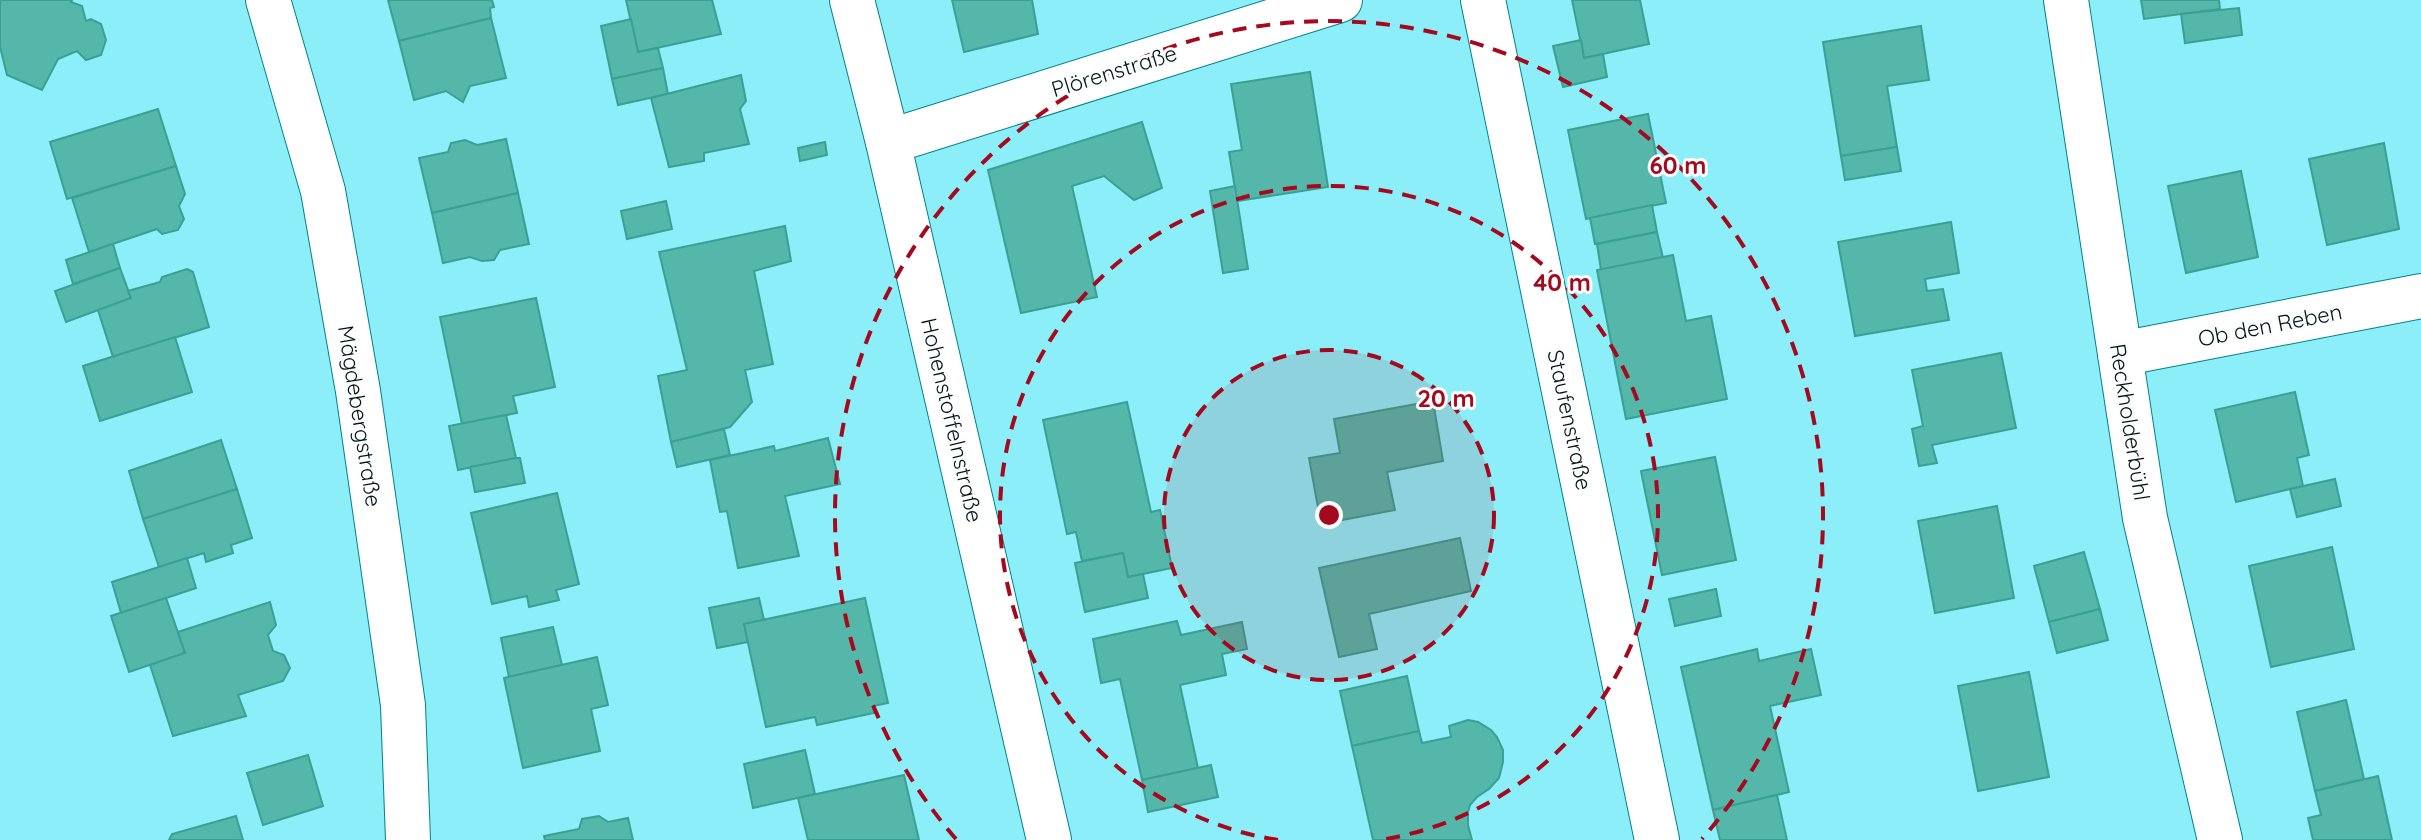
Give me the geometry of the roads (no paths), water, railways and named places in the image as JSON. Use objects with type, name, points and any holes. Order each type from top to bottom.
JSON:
[{"type":"street","name":"Mägdebergstraße","points":[[268,0],[323,191],[358,391],[403,705],[408,840]]},
{"type":"street","name":"Hohenstoffelnstraße","points":[[852,0],[888,142],[1049,840]]},
{"type":"street","name":"Plörenstraße","points":[[888,142],[1340,0]]},
{"type":"street","name":"Staufenstraße","points":[[1483,0],[1657,840]]},
{"type":"street","name":"Reckholderbühl","points":[[2066,0],[2145,518],[2220,840]]},
{"type":"street","name":"Ob den Reben","points":[[2120,354],[2421,296]]}]
